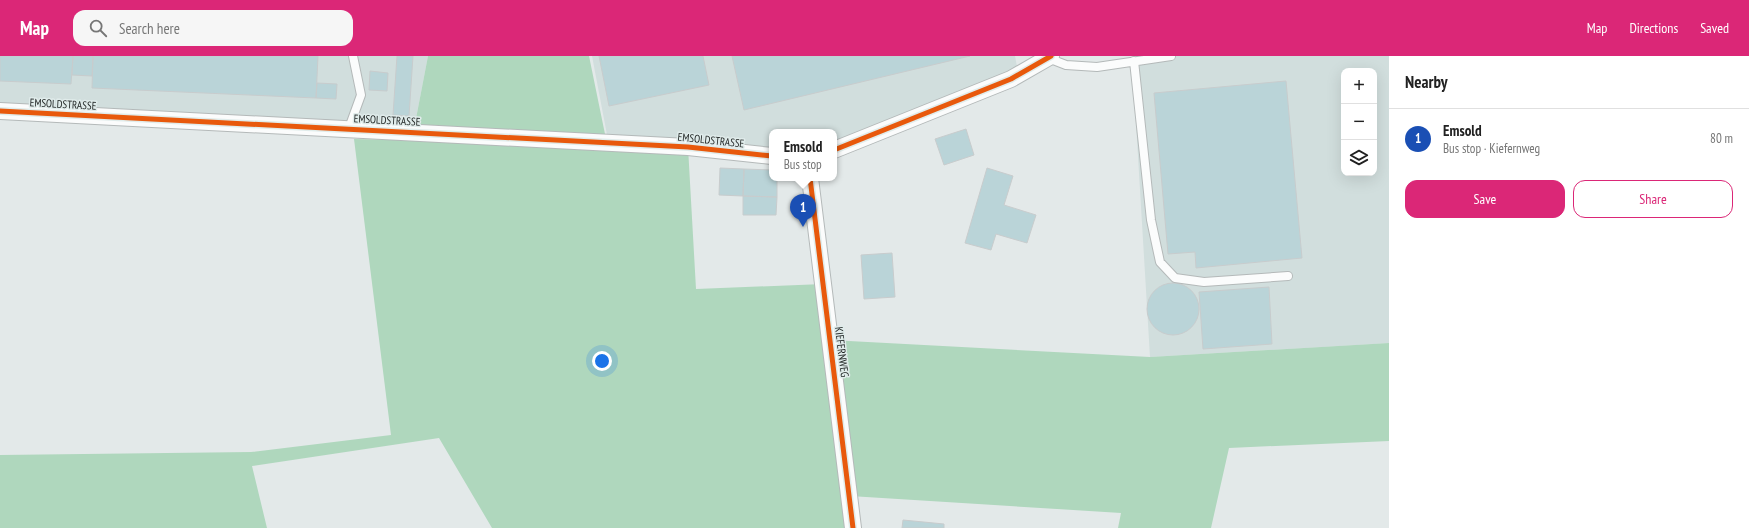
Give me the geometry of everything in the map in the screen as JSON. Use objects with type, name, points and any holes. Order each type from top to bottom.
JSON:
[{"type":"street","points":[[837,149],[1011,79],[1049,57]]},
{"type":"street","name":"EMSOLDSTRASSE","points":[[0,111],[349,128],[688,147],[769,156]]},
{"type":"street","name":"KIEFERNWEG","points":[[810,181],[853,528]]},
{"type":"lane","points":[[349,128],[361,95],[353,56]]},
{"type":"lane","points":[[1049,57],[1066,65],[1097,67],[1171,56]]},
{"type":"lane","points":[[1134,61],[1151,220],[1160,262],[1175,278],[1204,282],[1288,276]]},
{"type":"shaded area","points":[[0,56],[428,56],[414,129],[0,107]]},
{"type":"shaded area","points":[[592,56],[1015,56],[1018,72],[837,145],[837,129],[769,129],[769,153],[608,140]]},
{"type":"shaded area","points":[[1132,56],[1389,56],[1389,343],[1150,357]]},
{"type":"green space","points":[[428,56],[589,56],[606,139],[414,129]]},
{"type":"green space","points":[[354,139],[688,147],[696,289],[823,284],[830,340],[1150,357],[1389,343],[1389,441],[1229,448],[1211,528],[1118,528],[1121,513],[850,496],[853,528],[492,528],[439,438],[252,466],[267,528],[0,528],[0,455],[251,452],[391,435]]},
{"type":"building","points":[[0,56],[73,56],[71,84],[0,81]]},
{"type":"building","points":[[73,56],[93,56],[92,76],[72,75]]},
{"type":"building","points":[[93,56],[318,56],[316,98],[92,88]]},
{"type":"building","points":[[397,56],[413,56],[409,116],[393,115]]},
{"type":"building","points":[[599,56],[703,56],[709,85],[609,106]]},
{"type":"building","points":[[732,56],[970,56],[744,110]]},
{"type":"building","points":[[370,71],[388,73],[387,91],[369,90]]},
{"type":"building","points":[[1286,81],[1302,258],[1196,268],[1195,252],[1168,254],[1154,93]]},
{"type":"building","points":[[317,83],[337,84],[336,99],[316,98]]},
{"type":"building","points":[[966,129],[974,155],[944,165],[935,139]]},
{"type":"building","points":[[720,168],[744,169],[743,196],[719,195]]},
{"type":"building","points":[[987,168],[1013,176],[1004,205],[1036,215],[1027,243],[996,234],[991,250],[965,243]]},
{"type":"building","points":[[744,169],[769,170],[769,181],[777,181],[777,197],[743,196]]},
{"type":"building","points":[[743,196],[777,197],[776,215],[743,215]]},
{"type":"building","points":[[892,253],[895,297],[864,299],[861,255]]},
{"type":"building","points":[[1173,283],[1187,287],[1195,295],[1199,309],[1195,323],[1187,331],[1173,335],[1159,331],[1151,323],[1147,309],[1151,295],[1159,287]]},
{"type":"building","points":[[1269,287],[1272,344],[1203,349],[1199,292]]},
{"type":"building","points":[[903,520],[944,524],[944,528],[902,528]]},
{"type":"cycle path","points":[[837,149],[1011,79],[1051,56]]},
{"type":"cycle path","points":[[0,111],[688,147],[769,156]]},
{"type":"cycle path","points":[[810,181],[853,528]]},
{"type":"place","name":"Emsold","points":[[803,227]]}]
